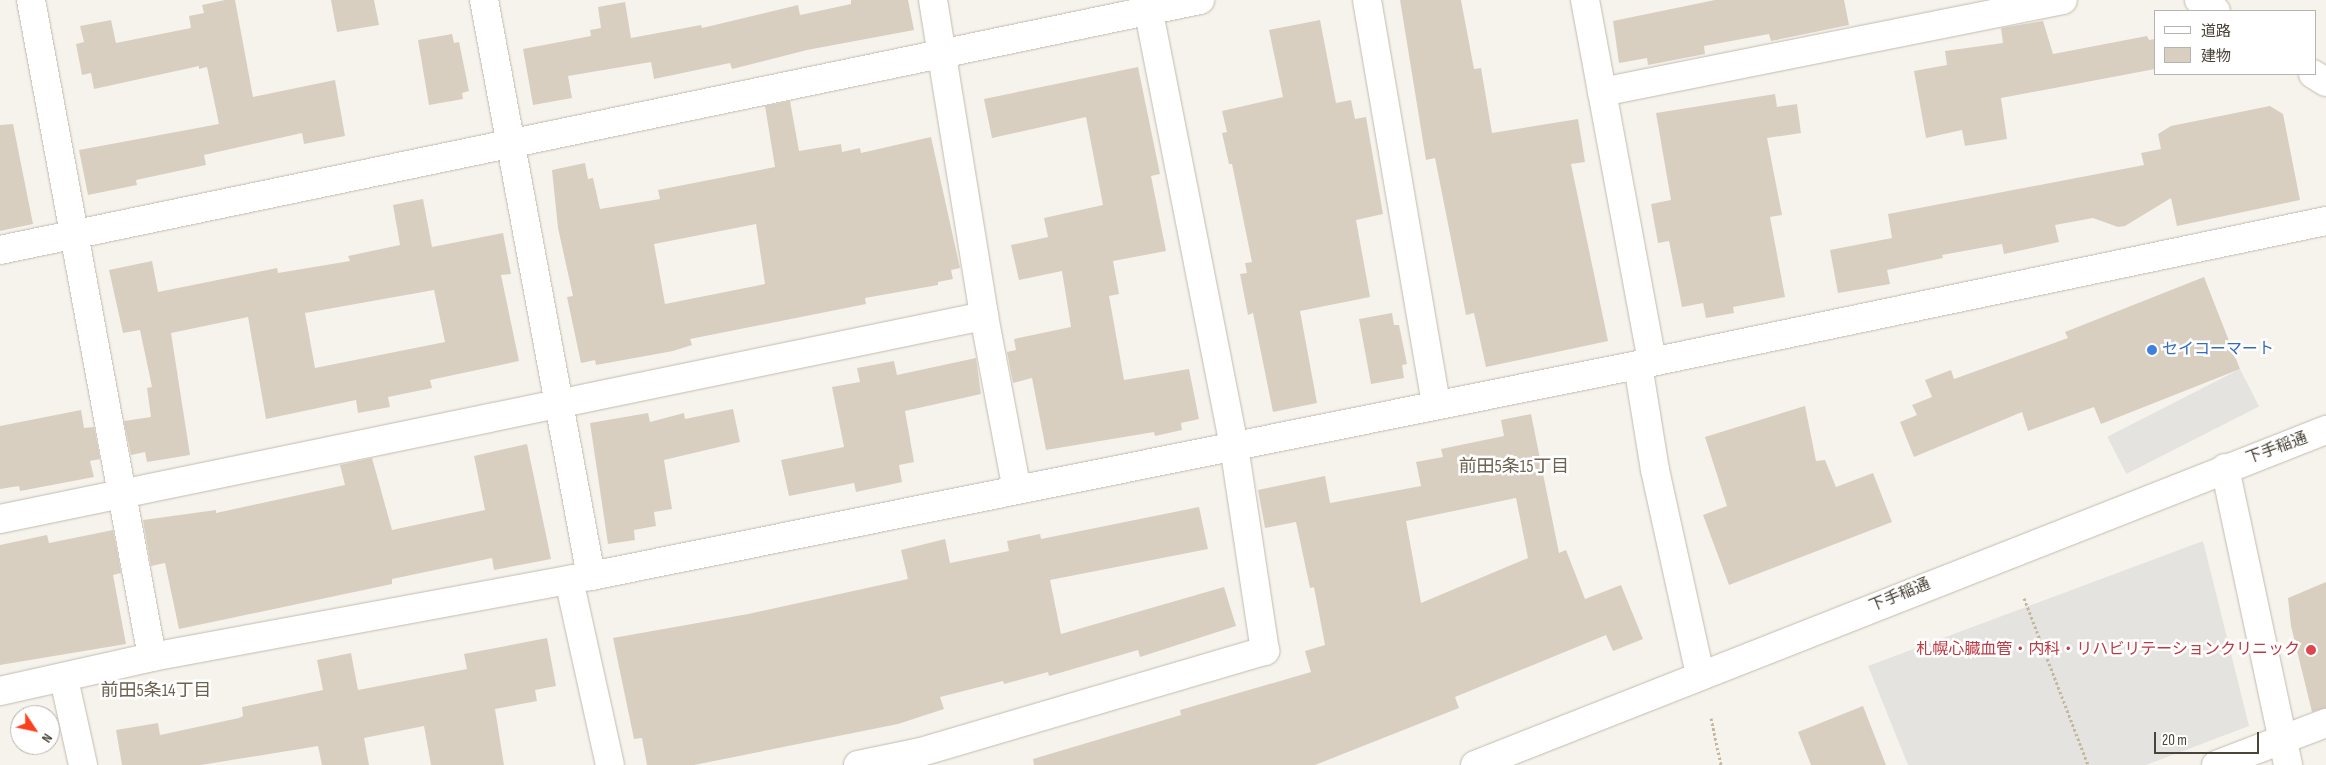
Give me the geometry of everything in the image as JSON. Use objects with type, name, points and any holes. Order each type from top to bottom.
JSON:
[{"type":"street","points":[[31,0],[152,657]]},
{"type":"street","points":[[484,0],[562,404],[580,578],[610,765]]},
{"type":"street","points":[[933,0],[984,316],[1017,490]]},
{"type":"street","points":[[0,250],[1200,0]]},
{"type":"street","points":[[1367,0],[1436,406]]},
{"type":"street","points":[[1585,0],[1602,92],[1645,364],[1654,470],[1700,675]]},
{"type":"street","points":[[1602,92],[2063,0]]},
{"type":"street","points":[[2198,0],[2214,10]]},
{"type":"street","points":[[858,765],[922,758],[1265,652],[1234,446],[1149,10]]},
{"type":"street","points":[[2315,75],[2326,82]]},
{"type":"street","points":[[0,691],[64,679],[152,657],[580,578],[1645,364],[2326,222]]},
{"type":"street","points":[[0,519],[121,496],[984,316]]},
{"type":"street","name":"下手稲通","points":[[1475,765],[2225,468],[2326,430]]},
{"type":"street","points":[[2225,468],[2285,752]]},
{"type":"street","points":[[64,679],[83,765]]},
{"type":"street","points":[[2216,765],[2285,752],[2326,723]]},
{"type":"path","points":[[2024,598],[2088,765]]},
{"type":"path","points":[[1710,718],[1721,765]]},
{"type":"shaded area","points":[[2240,369],[2259,406],[2126,474],[2107,437]]},
{"type":"shaded area","points":[[2203,541],[2249,726],[2146,765],[1908,765],[1868,666]]},
{"type":"building","points":[[235,0],[253,97],[335,80],[345,136],[304,144],[302,133],[204,155],[206,165],[136,180],[137,185],[88,195],[79,150],[219,124],[207,67],[199,69],[199,66],[94,89],[91,73],[82,75],[76,44],[84,42],[80,26],[111,20],[116,43],[191,28],[189,16],[204,13],[202,5]]},
{"type":"building","points":[[331,0],[374,0],[379,25],[337,32]]},
{"type":"building","points":[[851,0],[908,0],[914,30],[807,50],[732,69],[730,63],[654,79],[651,62],[568,76],[572,98],[533,105],[523,49],[591,36],[590,30],[601,28],[598,7],[625,2],[631,38],[701,25],[702,28],[798,5],[800,15],[851,4]]},
{"type":"building","points":[[1400,0],[1461,0],[1474,69],[1481,68],[1492,133],[1578,119],[1585,162],[1571,164],[1608,341],[1486,367],[1474,313],[1466,315],[1435,158],[1426,160]]},
{"type":"building","points":[[1715,0],[1844,0],[1849,25],[1771,41],[1769,34],[1704,46],[1705,54],[1648,65],[1647,58],[1619,63],[1613,21]]},
{"type":"building","points":[[1320,20],[1336,103],[1351,100],[1355,119],[1366,117],[1383,214],[1356,220],[1370,297],[1300,311],[1317,403],[1273,412],[1253,313],[1248,315],[1240,274],[1247,273],[1245,263],[1252,262],[1232,164],[1229,164],[1222,133],[1227,132],[1222,111],[1283,97],[1269,30]]},
{"type":"building","points":[[2043,21],[2053,54],[2147,36],[2149,40],[2154,39],[2154,69],[2001,98],[2007,139],[1965,146],[1962,130],[1926,138],[1914,71],[1947,65],[1945,51],[2003,43],[2001,28]]},
{"type":"building","points":[[452,34],[454,43],[459,42],[469,91],[462,93],[463,99],[429,105],[418,40]]},
{"type":"building","points":[[1138,67],[1160,174],[1151,176],[1166,251],[1113,261],[1119,294],[1109,296],[1124,380],[1189,369],[1199,419],[1181,423],[1182,430],[1155,436],[1154,432],[1046,450],[1032,378],[1013,383],[1007,352],[1016,350],[1014,339],[1071,327],[1062,271],[1019,280],[1011,245],[1048,237],[1044,218],[1103,205],[1086,117],[992,138],[984,99]]},
{"type":"building","points":[[1775,94],[1777,107],[1797,104],[1801,133],[1767,138],[1782,215],[1770,217],[1785,297],[1733,307],[1734,313],[1706,318],[1703,303],[1682,307],[1669,241],[1658,243],[1651,204],[1671,200],[1656,113]]},
{"type":"building","points":[[790,101],[799,151],[841,144],[842,152],[860,148],[861,153],[931,137],[960,268],[951,270],[953,279],[938,282],[938,285],[865,298],[866,304],[690,339],[692,345],[673,351],[596,365],[595,360],[581,363],[567,297],[573,296],[558,228],[552,170],[585,163],[588,179],[593,178],[600,209],[660,199],[658,190],[775,167],[765,106]],"holes":[[[756,224],[765,284],[665,304],[654,244]]]},
{"type":"building","points":[[2270,106],[2283,114],[2300,200],[2177,226],[2171,198],[2125,226],[2118,227],[2093,218],[2055,225],[2059,242],[2004,254],[2002,244],[1942,255],[1943,258],[1887,270],[1890,284],[1838,293],[1830,250],[1892,238],[1888,214],[2144,165],[2141,153],[2161,149],[2158,134],[2171,126]]},
{"type":"building","points":[[13,124],[33,224],[0,231],[0,125]]},
{"type":"building","points":[[423,199],[432,247],[503,233],[511,274],[501,275],[519,361],[430,380],[432,388],[388,397],[390,407],[358,413],[356,400],[266,419],[248,317],[171,333],[190,455],[147,462],[145,452],[131,455],[124,421],[151,417],[147,388],[152,387],[140,330],[123,333],[109,270],[152,261],[158,292],[277,268],[278,273],[350,261],[348,256],[400,245],[393,205]],"holes":[[[434,290],[445,342],[315,368],[305,313]]]},
{"type":"building","points":[[2204,277],[2240,369],[2101,424],[2094,407],[2028,431],[2022,412],[1914,457],[1900,422],[1917,415],[1912,405],[1932,397],[1925,380],[1951,370],[1954,379],[2068,338],[2065,332]]},
{"type":"building","points":[[1392,313],[1394,325],[1399,325],[1407,364],[1402,365],[1404,378],[1371,384],[1359,319]]},
{"type":"building","points":[[976,358],[981,394],[905,411],[914,462],[899,465],[902,482],[856,492],[854,483],[789,496],[781,460],[844,447],[832,387],[860,382],[857,368],[894,361],[897,375]]},
{"type":"building","points":[[1805,406],[1816,461],[1825,460],[1836,487],[1873,473],[1892,522],[1729,585],[1703,515],[1727,506],[1705,437]]},
{"type":"building","points":[[733,409],[740,442],[664,460],[672,509],[654,512],[656,526],[634,530],[635,540],[608,544],[590,423],[648,413],[650,422],[684,413],[685,419]]},
{"type":"building","points":[[81,410],[84,428],[94,427],[100,459],[90,461],[94,477],[20,491],[19,486],[0,489],[0,426]]},
{"type":"building","points":[[1531,414],[1559,553],[1566,550],[1585,599],[1621,585],[1643,639],[1613,651],[1606,635],[1455,697],[1459,708],[1315,765],[1034,765],[1033,759],[1181,715],[1180,710],[1311,672],[1305,651],[1325,645],[1314,587],[1310,588],[1296,522],[1265,528],[1258,490],[1325,476],[1330,503],[1421,486],[1416,462],[1443,457],[1441,449],[1504,436],[1501,420]],"holes":[[[1516,498],[1528,558],[1421,603],[1406,521]]]},
{"type":"building","points":[[527,444],[551,559],[494,570],[492,558],[392,579],[392,584],[179,629],[165,563],[151,566],[143,520],[216,510],[216,513],[345,485],[340,465],[372,458],[392,530],[485,510],[474,456]]},
{"type":"building","points":[[1199,507],[1208,549],[1050,580],[1061,634],[1224,587],[1236,626],[1140,657],[1138,650],[1049,676],[1048,672],[1004,684],[1003,681],[940,697],[944,709],[898,724],[694,765],[647,765],[642,738],[634,739],[613,638],[748,614],[908,579],[901,550],[945,539],[950,563],[1009,551],[1007,541],[1040,534],[1041,539]]},
{"type":"building","points":[[113,530],[121,573],[113,575],[126,644],[0,665],[0,545],[47,535],[49,543]]},
{"type":"building","name":"札幌心臓血管・内科・リハビリテーションクリニック","points":[[2326,582],[2326,708],[2312,712],[2291,626],[2288,598]]},
{"type":"building","points":[[547,638],[556,686],[535,690],[537,701],[495,709],[504,765],[431,765],[424,726],[364,738],[369,765],[322,765],[318,746],[201,765],[122,765],[116,730],[158,723],[160,735],[239,718],[243,716],[242,707],[323,690],[317,660],[351,653],[358,690],[467,669],[464,654]]},
{"type":"building","points":[[1863,706],[1886,765],[1811,765],[1798,732]]},
{"type":"place","name":"セイコーマート","points":[[2152,350]]},
{"type":"place","name":"札幌心臓血管・内科・リハビリテーションクリニック","points":[[2311,650]]},
{"type":"district","name":"前田5条15丁目","points":[[1514,467]]},
{"type":"district","name":"前田5条14丁目","points":[[156,691]]}]
